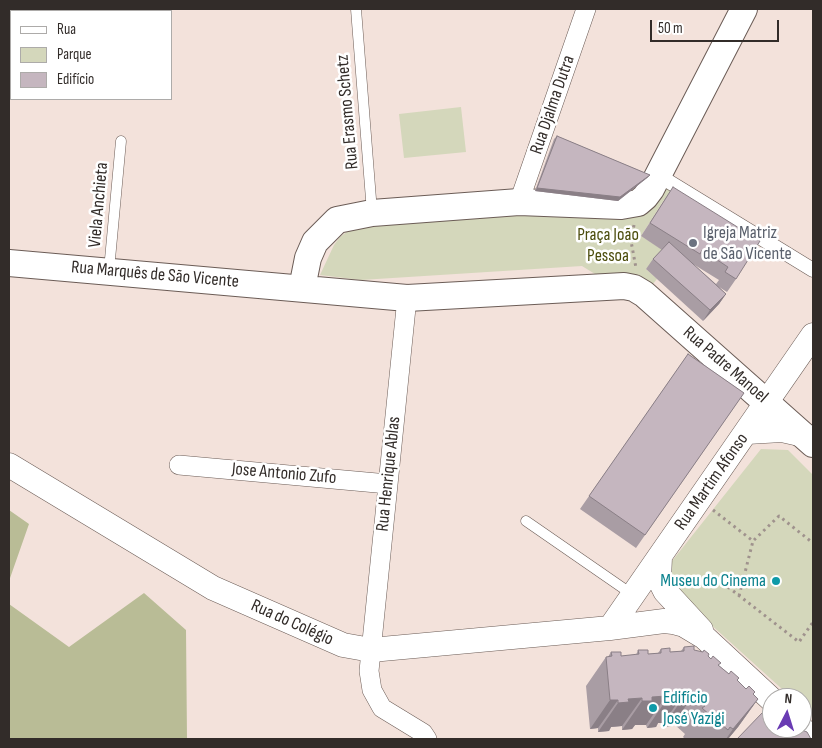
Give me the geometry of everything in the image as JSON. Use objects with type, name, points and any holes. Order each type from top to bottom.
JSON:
[{"type":"main road","points":[[634,288],[615,286],[407,298],[302,288],[308,258],[315,242],[336,220],[372,213],[519,202],[621,206],[638,203],[645,197],[658,175],[744,9]]},
{"type":"main road","name":"Rua Marquês de São Vicente","points":[[9,262],[302,288]]},
{"type":"main road","name":"Rua Padre Manoel","points":[[634,288],[644,294],[809,440]]},
{"type":"street","name":"Rua Djalma Dutra","points":[[519,202],[583,10]]},
{"type":"street","points":[[658,175],[813,270]]},
{"type":"street","name":"Rua Henrique Ablas","points":[[407,298],[369,672],[372,690],[382,708],[424,733],[427,739]]},
{"type":"street","name":"Rua Martim Afonso","points":[[610,628],[813,335]]},
{"type":"street","points":[[747,432],[782,430],[809,440]]},
{"type":"street","name":"Jose Antonio Zufo","points":[[179,465],[388,484]]},
{"type":"street","name":"Rua do Colégio","points":[[9,466],[213,588],[343,645],[371,650],[610,628],[664,621],[684,625],[704,636]]},
{"type":"street","points":[[660,558],[659,579],[665,591],[700,626],[704,636],[762,691]]},
{"type":"lane","name":"Rua Erasmo Schetz","points":[[356,9],[372,213]]},
{"type":"lane","name":"Viela Anchieta","points":[[109,271],[121,141]]},
{"type":"lane","points":[[526,521],[634,595]]},
{"type":"path","points":[[634,288],[638,278],[631,241],[639,210],[638,203]]},
{"type":"path","points":[[700,500],[753,541]]},
{"type":"path","points":[[739,596],[753,541],[779,516],[813,543]]},
{"type":"path","points":[[728,586],[799,642],[813,622]]},
{"type":"green space","points":[[461,107],[466,152],[404,158],[399,114]]},
{"type":"green space","name":"Praça João Pessoa","points":[[662,183],[760,242],[664,200],[641,236],[663,250],[646,269],[657,279],[652,285],[623,276],[595,274],[582,266],[361,280],[320,275],[334,245],[340,237],[349,230],[362,225],[516,213],[618,216]]},
{"type":"green space","points":[[761,449],[788,450],[813,475],[813,718],[812,688],[781,688],[677,594],[668,566]]},
{"type":"green space","points":[[9,510],[29,524],[9,581]]},
{"type":"green space","points":[[144,593],[186,630],[187,739],[9,739],[9,604],[69,647]]},
{"type":"building","points":[[557,136],[650,175],[620,197],[537,188]]},
{"type":"building","name":"Igreja Matriz de São Vicente","points":[[673,187],[760,241],[736,279],[725,272],[728,267],[702,250],[700,254],[650,223]]},
{"type":"building","points":[[669,242],[726,294],[710,310],[653,259]]},
{"type":"building","points":[[688,354],[744,393],[645,535],[589,496]]},
{"type":"building","points":[[694,646],[694,650],[703,652],[704,650],[711,659],[713,656],[721,663],[718,665],[729,674],[731,671],[739,678],[737,680],[746,689],[749,686],[755,692],[753,694],[758,699],[733,729],[730,727],[728,730],[721,724],[723,721],[713,713],[711,716],[702,708],[705,706],[692,694],[692,697],[683,698],[683,695],[676,695],[676,699],[667,699],[666,696],[652,697],[652,701],[642,701],[642,698],[628,699],[629,702],[618,703],[618,700],[610,700],[606,657],[612,656],[611,652],[621,652],[621,656],[639,654],[638,650],[648,650],[648,654],[661,653],[661,649],[670,648],[670,652],[684,651],[684,647]]},
{"type":"building","points":[[762,713],[762,738],[811,739],[737,739]]},
{"type":"place","name":"Igreja Matriz de São Vicente","points":[[693,243]]},
{"type":"place","name":"Museu do Cinema","points":[[776,581]]},
{"type":"place","name":"Edifício José Yazigi","points":[[653,708]]}]
